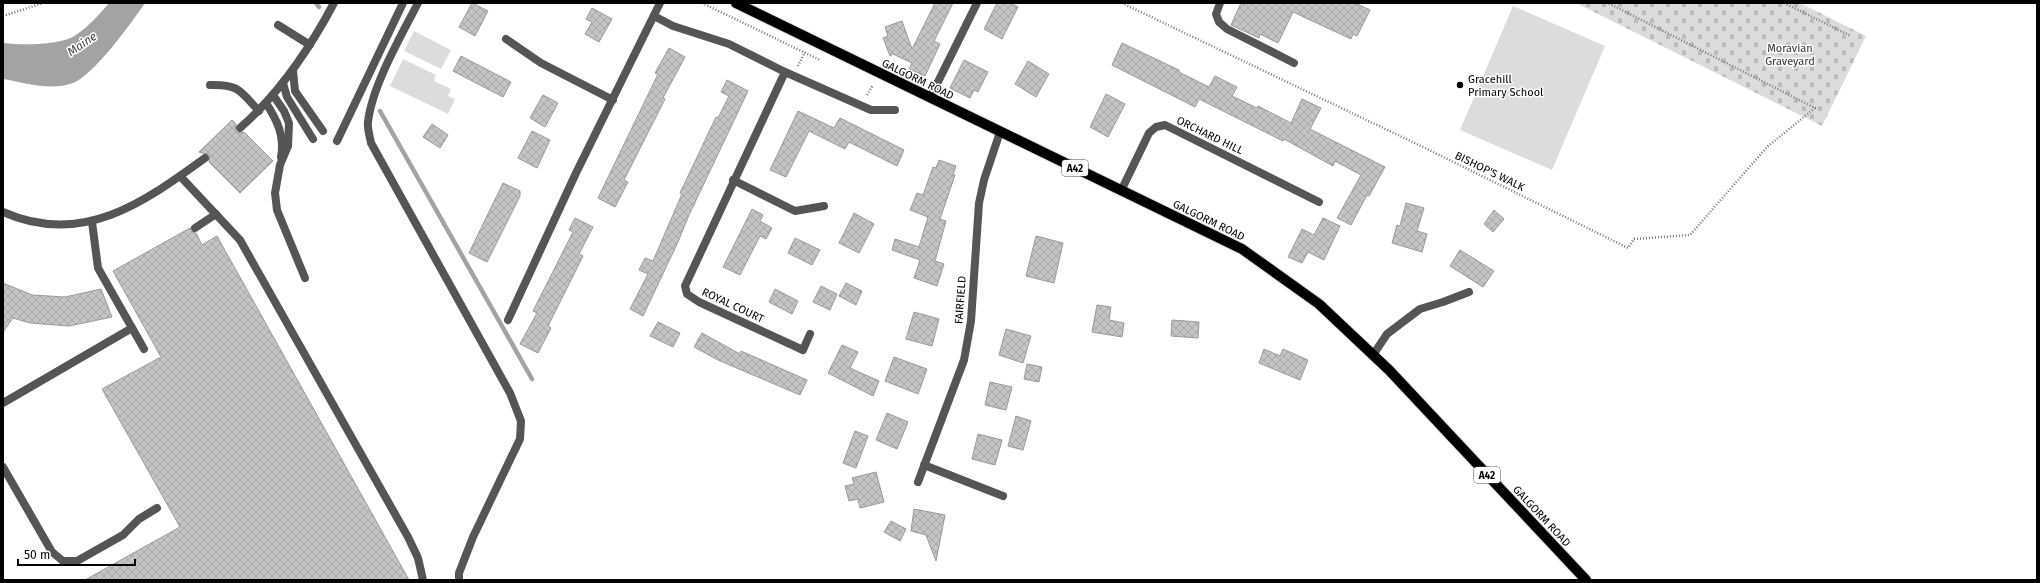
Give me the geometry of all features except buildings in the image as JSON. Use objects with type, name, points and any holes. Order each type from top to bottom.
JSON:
[{"type":"main road","name":"GALGORM ROAD","points":[[736,3],[1242,250],[1319,304],[1373,355],[1586,580]]},
{"type":"street","points":[[240,128],[259,111],[293,71],[310,46],[334,3]]},
{"type":"street","points":[[337,142],[403,3]]},
{"type":"street","points":[[418,3],[395,47],[374,98],[367,123],[371,143],[510,394],[521,421],[520,439],[473,537],[459,573],[459,580]]},
{"type":"street","points":[[508,320],[576,173],[660,3]]},
{"type":"street","points":[[930,98],[977,3]]},
{"type":"street","points":[[1220,3],[1216,14],[1219,22],[1227,29],[1294,63]]},
{"type":"street","points":[[654,16],[674,26],[729,44],[786,72],[871,110],[895,110]]},
{"type":"street","points":[[278,25],[310,46]]},
{"type":"street","points":[[506,39],[541,63],[613,100]]},
{"type":"street","points":[[293,71],[295,91],[323,131]]},
{"type":"street","name":"ROYAL COURT","points":[[786,72],[685,283],[685,290],[690,297],[699,302],[803,350],[810,334]]},
{"type":"street","points":[[210,84],[228,84],[259,111]]},
{"type":"street","points":[[283,84],[287,98],[313,139]]},
{"type":"street","points":[[273,95],[284,111],[289,123],[288,146],[280,166]]},
{"type":"street","points":[[266,103],[277,120],[283,148],[275,193],[277,210],[305,278]]},
{"type":"street","name":"ORCHARD HILL","points":[[1121,190],[1149,133],[1156,127],[1165,125],[1319,202]]},
{"type":"street","name":"FAIRFIELD","points":[[918,482],[964,360],[971,321],[978,203],[1000,132]]},
{"type":"street","points":[[3,212],[16,218],[54,226],[92,222],[136,204],[205,158]]},
{"type":"street","points":[[180,176],[240,240],[319,377],[408,537],[418,558],[423,580]]},
{"type":"street","points":[[733,180],[795,211],[824,206]]},
{"type":"street","points":[[195,228],[216,214]]},
{"type":"street","points":[[92,222],[98,268],[144,349]]},
{"type":"street","points":[[1373,355],[1387,334],[1420,309],[1469,292]]},
{"type":"street","points":[[3,403],[132,328]]},
{"type":"street","points":[[924,466],[1003,496]]},
{"type":"street","points":[[3,467],[52,552],[63,561],[77,561],[123,535],[139,519],[157,508]]},
{"type":"path","points":[[3,16],[43,3]]},
{"type":"path","name":"BISHOP'S WALK","points":[[1122,3],[1423,147],[1628,248],[1634,239],[1690,235],[1767,147],[1815,108],[1608,3]]},
{"type":"path","points":[[1784,3],[1851,36]]},
{"type":"path","points":[[870,91],[873,85]]},
{"type":"green space","name":"Moravian Graveyard","points":[[1576,3],[1800,3],[1866,36],[1822,126]]},
{"type":"green space","points":[[1513,6],[1605,46],[1552,170],[1460,130]]},
{"type":"green space","points":[[414,31],[451,50],[441,69],[404,51]]},
{"type":"green space","points":[[403,59],[436,75],[434,81],[451,89],[448,96],[455,99],[448,114],[390,86]]},
{"type":"water","name":"Maine","points":[[109,3],[145,3],[102,59],[82,78],[73,83],[56,86],[38,86],[3,79],[3,43],[40,44],[69,39],[90,24]]},
{"type":"waterway","points":[[316,3],[319,7]]},
{"type":"waterway","points":[[380,111],[532,379]]},
{"type":"place","name":"Gracehill Primary School","points":[[1460,85]]}]
